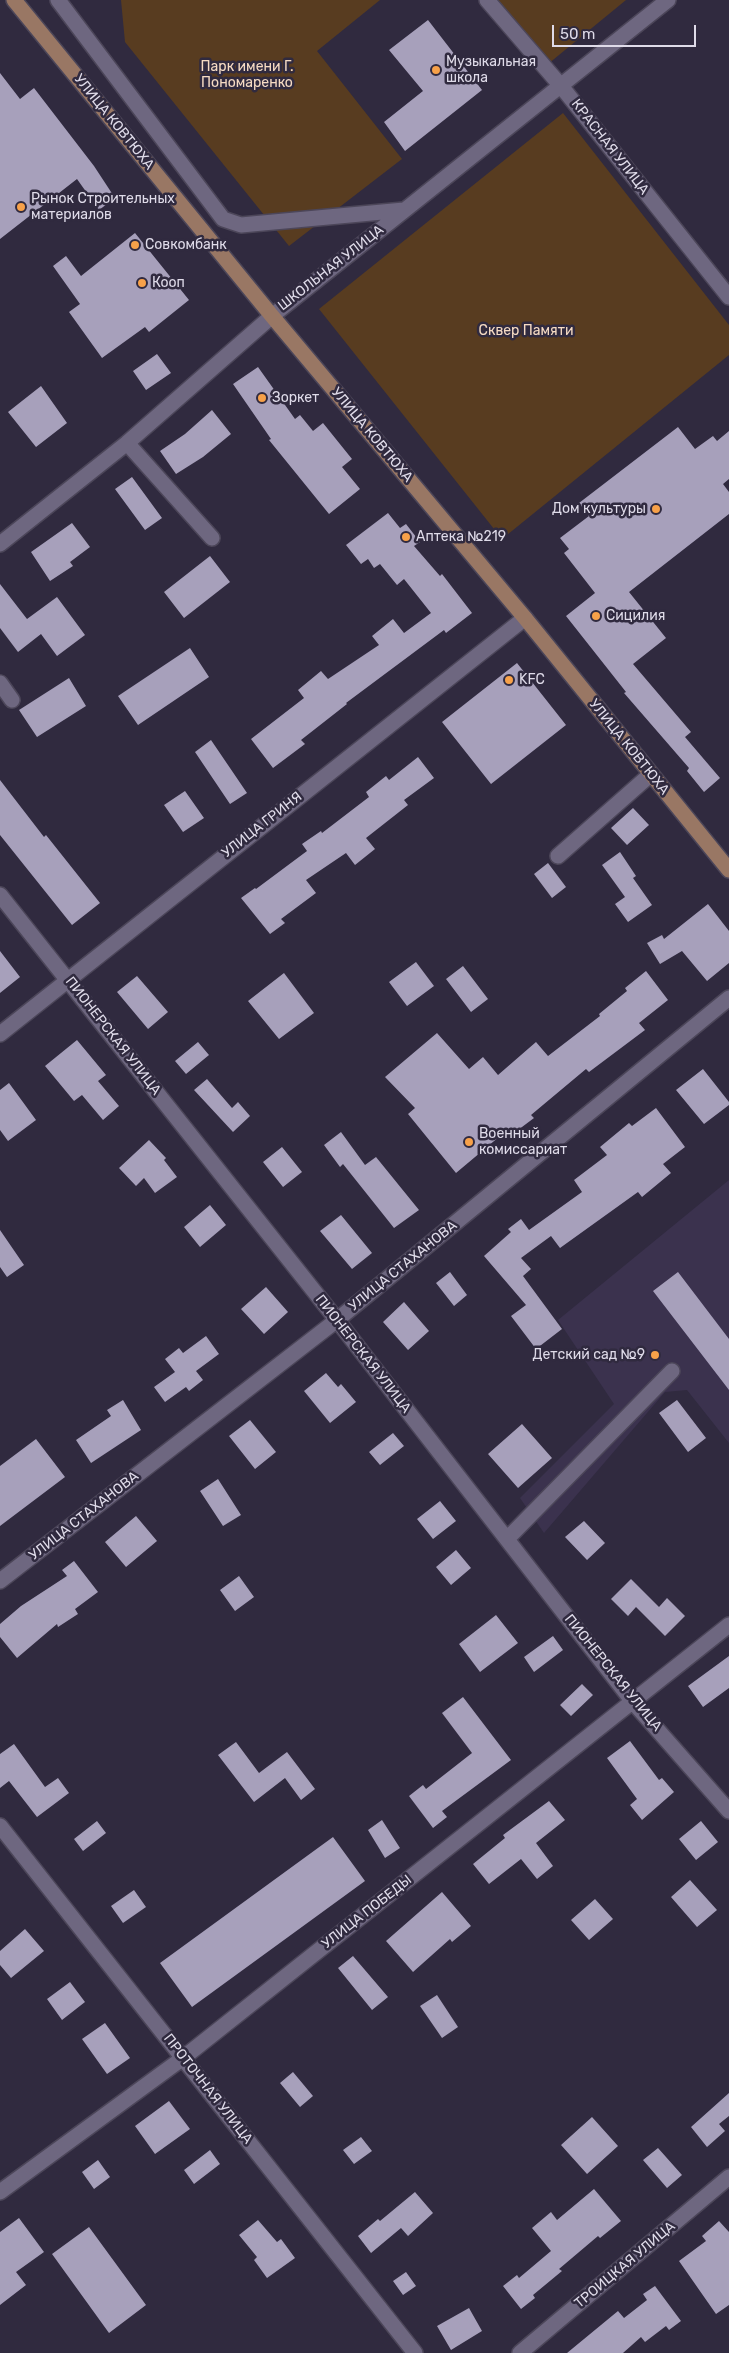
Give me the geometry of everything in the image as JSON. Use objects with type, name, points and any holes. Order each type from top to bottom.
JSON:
[{"type":"main road","name":"УЛИЦА КОВТЮХА","points":[[14,0],[272,316],[525,618],[729,870]]},
{"type":"street","points":[[58,0],[223,219],[241,225],[404,210]]},
{"type":"street","name":"КРАСНАЯ УЛИЦА","points":[[486,0],[561,86],[729,297]]},
{"type":"street","name":"ШКОЛЬНАЯ УЛИЦА","points":[[0,544],[126,443],[272,316],[668,0]]},
{"type":"street","points":[[126,443],[212,538]]},
{"type":"street","name":"УЛИЦА ГРИНЯ","points":[[0,1034],[525,618]]},
{"type":"street","points":[[0,683],[12,700]]},
{"type":"street","points":[[558,856],[651,774]]},
{"type":"street","name":"ПИОНЕРСКАЯ УЛИЦА","points":[[0,895],[337,1320],[633,1702],[729,1811]]},
{"type":"street","name":"УЛИЦА СТАХАНОВА","points":[[0,1581],[337,1320],[729,998]]},
{"type":"street","points":[[507,1539],[672,1371]]},
{"type":"street","name":"УЛИЦА ПОБЕДЫ","points":[[0,2192],[183,2058],[729,1625]]},
{"type":"street","name":"ПРОТОЧНАЯ УЛИЦА","points":[[0,1826],[415,2353]]},
{"type":"street","name":"ТРОИЦКАЯ УЛИЦА","points":[[520,2353],[729,2177]]},
{"type":"shaded area","name":"Детский сад №9","points":[[729,1180],[729,1443],[687,1390],[665,1392],[544,1533],[520,1498],[614,1404],[558,1320]]},
{"type":"green space","name":"Парк имени Г. Пономаренко","points":[[121,0],[380,0],[317,51],[402,159],[289,246],[125,42]]},
{"type":"green space","points":[[496,0],[626,0],[548,64]]},
{"type":"green space","name":"Сквер Памяти","points":[[563,113],[729,325],[729,355],[502,539],[319,309]]},
{"type":"building","name":"Музыкальная школа","points":[[428,20],[482,90],[405,151],[384,122],[423,91],[389,50]]},
{"type":"building","points":[[0,73],[20,99],[34,88],[94,166],[115,198],[99,210],[77,179],[0,239]]},
{"type":"building","points":[[135,233],[189,300],[149,332],[145,327],[102,358],[69,312],[80,304],[53,266],[66,256],[81,276]]},
{"type":"building","points":[[157,354],[171,373],[146,390],[133,371]]},
{"type":"building","points":[[258,367],[295,419],[300,415],[313,431],[323,423],[352,459],[342,467],[360,489],[329,514],[269,440],[271,439],[233,384]]},
{"type":"building","points":[[41,386],[67,423],[36,447],[8,412]]},
{"type":"building","points":[[212,410],[231,434],[203,457],[176,474],[160,451],[185,434]]},
{"type":"building","name":"Дом культуры","points":[[678,427],[695,449],[713,436],[717,441],[729,431],[729,479],[723,484],[729,492],[729,514],[629,592],[666,638],[633,664],[691,732],[685,737],[720,778],[704,792],[687,771],[689,768],[624,693],[626,692],[566,616],[595,593],[564,553],[569,549],[560,538],[589,516],[579,503]]},
{"type":"building","points":[[132,477],[162,518],[145,530],[115,489]]},
{"type":"building","points":[[388,513],[400,528],[406,524],[420,542],[414,546],[440,576],[442,574],[472,613],[446,633],[444,630],[346,703],[301,740],[305,744],[273,768],[251,739],[304,698],[298,690],[321,671],[328,679],[379,645],[372,636],[393,619],[404,633],[431,613],[404,579],[397,585],[380,564],[374,568],[368,559],[361,564],[346,545]]},
{"type":"building","points":[[72,523],[90,547],[70,562],[73,566],[50,581],[31,552]]},
{"type":"building","points":[[210,556],[230,582],[184,618],[164,592]]},
{"type":"building","points":[[0,584],[27,619],[57,597],[85,635],[57,656],[41,634],[18,652],[0,628]]},
{"type":"building","points":[[190,648],[209,677],[138,725],[118,696]]},
{"type":"building","points":[[517,663],[566,725],[491,784],[442,722]]},
{"type":"building","points":[[69,678],[86,706],[37,737],[19,710]]},
{"type":"building","points":[[211,740],[247,793],[230,804],[195,752]]},
{"type":"building","points":[[418,757],[434,778],[404,800],[408,805],[366,838],[375,849],[355,865],[346,853],[306,880],[316,893],[281,919],[285,923],[270,934],[241,898],[307,851],[302,844],[321,831],[322,833],[369,797],[366,792],[386,776],[389,780]]},
{"type":"building","points":[[0,780],[44,837],[46,835],[100,903],[72,925],[0,835]]},
{"type":"building","points":[[185,791],[204,818],[183,832],[164,805]]},
{"type":"building","points":[[633,808],[649,825],[627,845],[611,828]]},
{"type":"building","points":[[620,852],[636,876],[633,878],[652,905],[628,922],[615,904],[625,897],[602,865]]},
{"type":"building","points":[[548,863],[566,887],[552,898],[534,874]]},
{"type":"building","points":[[708,904],[729,931],[729,963],[707,981],[682,951],[660,964],[647,943],[662,935],[664,939]]},
{"type":"building","points":[[0,951],[20,977],[0,993]]},
{"type":"building","points":[[416,962],[434,986],[407,1006],[389,982]]},
{"type":"building","points":[[463,966],[488,999],[471,1012],[446,979]]},
{"type":"building","points":[[646,971],[668,1000],[639,1023],[645,1030],[589,1072],[586,1069],[531,1115],[534,1118],[510,1136],[506,1131],[456,1173],[408,1114],[415,1108],[385,1077],[437,1033],[469,1069],[483,1057],[498,1075],[536,1042],[548,1056],[600,1016],[599,1014],[627,991],[625,988]]},
{"type":"building","points":[[284,973],[314,1013],[279,1039],[248,1001]]},
{"type":"building","points":[[137,976],[168,1012],[148,1029],[117,992]]},
{"type":"building","points":[[77,1040],[106,1075],[98,1081],[119,1106],[103,1120],[82,1095],[74,1101],[45,1066]]},
{"type":"building","points":[[198,1042],[209,1055],[186,1074],[175,1061]]},
{"type":"building","points":[[703,1069],[729,1102],[729,1105],[704,1124],[676,1090]]},
{"type":"building","points":[[207,1079],[232,1108],[238,1102],[250,1116],[233,1132],[194,1090]]},
{"type":"building","points":[[9,1083],[36,1120],[8,1141],[0,1130],[0,1090]]},
{"type":"building","points":[[656,1108],[685,1147],[663,1164],[671,1173],[642,1197],[638,1192],[560,1248],[551,1236],[521,1258],[531,1269],[523,1276],[562,1329],[536,1349],[511,1316],[526,1305],[484,1256],[511,1232],[508,1229],[521,1219],[529,1230],[582,1192],[574,1180],[607,1155],[600,1147],[629,1123],[632,1126]]},
{"type":"building","points":[[341,1132],[365,1165],[376,1157],[419,1210],[394,1228],[343,1164],[340,1167],[324,1145]]},
{"type":"building","points":[[149,1140],[166,1158],[164,1160],[177,1177],[155,1193],[144,1178],[136,1186],[119,1168]]},
{"type":"building","points":[[282,1147],[302,1172],[283,1187],[263,1162]]},
{"type":"building","points":[[210,1205],[226,1225],[200,1247],[184,1227]]},
{"type":"building","points":[[341,1215],[372,1253],[352,1269],[320,1231]]},
{"type":"building","points":[[0,1230],[24,1265],[7,1277],[0,1267]]},
{"type":"building","points":[[450,1272],[467,1295],[454,1306],[436,1283]]},
{"type":"building","points":[[678,1272],[729,1339],[729,1390],[653,1291]]},
{"type":"building","points":[[266,1287],[288,1312],[264,1334],[241,1309]]},
{"type":"building","points":[[404,1302],[429,1331],[408,1350],[383,1322]]},
{"type":"building","points":[[206,1336],[219,1354],[196,1371],[203,1380],[189,1391],[186,1387],[165,1402],[154,1387],[175,1372],[165,1359],[179,1348],[183,1353]]},
{"type":"building","points":[[326,1373],[338,1387],[341,1384],[356,1402],[330,1423],[304,1391]]},
{"type":"building","points":[[123,1400],[141,1430],[91,1463],[76,1440],[111,1416],[107,1410]]},
{"type":"building","points":[[677,1400],[706,1438],[688,1452],[659,1413]]},
{"type":"building","points":[[250,1420],[276,1452],[255,1469],[229,1436]]},
{"type":"building","points":[[522,1424],[552,1458],[518,1488],[488,1454]]},
{"type":"building","points":[[393,1433],[404,1446],[380,1465],[369,1452]]},
{"type":"building","points":[[36,1439],[65,1477],[0,1526],[0,1466]]},
{"type":"building","points":[[218,1479],[241,1515],[223,1526],[200,1491]]},
{"type":"building","points":[[440,1501],[456,1521],[433,1539],[417,1519]]},
{"type":"building","points":[[136,1516],[157,1541],[126,1567],[105,1542]]},
{"type":"building","points":[[584,1521],[605,1543],[587,1560],[565,1537]]},
{"type":"building","points":[[456,1550],[471,1568],[451,1585],[436,1567]]},
{"type":"building","points":[[74,1561],[98,1592],[75,1609],[78,1614],[58,1627],[57,1624],[17,1658],[0,1637],[0,1624],[21,1606],[67,1576],[62,1570]]},
{"type":"building","points":[[239,1576],[254,1597],[235,1611],[220,1590]]},
{"type":"building","points":[[631,1579],[659,1607],[667,1598],[685,1616],[665,1636],[636,1607],[628,1616],[611,1599]]},
{"type":"building","points":[[496,1615],[518,1643],[480,1672],[459,1644]]},
{"type":"building","points":[[553,1636],[563,1650],[534,1672],[524,1657]]},
{"type":"building","points":[[729,1656],[729,1688],[703,1707],[688,1686]]},
{"type":"building","points":[[582,1684],[593,1695],[571,1716],[560,1705]]},
{"type":"building","points":[[463,1697],[511,1760],[442,1811],[447,1817],[433,1828],[409,1796],[423,1785],[426,1789],[472,1753],[442,1713]]},
{"type":"building","points":[[630,1741],[659,1780],[662,1778],[674,1792],[642,1820],[630,1805],[637,1799],[607,1758]]},
{"type":"building","points":[[236,1742],[259,1773],[287,1752],[315,1789],[301,1800],[285,1778],[254,1802],[218,1755]]},
{"type":"building","points":[[14,1744],[45,1787],[58,1778],[69,1793],[37,1817],[9,1781],[0,1788],[0,1754]]},
{"type":"building","points":[[549,1801],[565,1820],[536,1843],[553,1866],[537,1879],[521,1859],[489,1884],[473,1864],[505,1838],[503,1835]]},
{"type":"building","points":[[382,1820],[400,1848],[385,1858],[368,1830]]},
{"type":"building","points":[[97,1821],[106,1833],[83,1851],[74,1839]]},
{"type":"building","points":[[701,1821],[718,1842],[696,1860],[679,1839]]},
{"type":"building","points":[[333,1837],[365,1881],[192,2007],[160,1963]]},
{"type":"building","points":[[690,1880],[717,1910],[697,1927],[671,1897]]},
{"type":"building","points":[[134,1890],[146,1907],[123,1923],[111,1906]]},
{"type":"building","points":[[442,1892],[471,1926],[452,1942],[450,1939],[413,1972],[386,1941]]},
{"type":"building","points":[[595,1899],[613,1919],[589,1940],[571,1920]]},
{"type":"building","points":[[25,1929],[44,1951],[11,1978],[0,1965],[0,1951]]},
{"type":"building","points":[[353,1956],[388,1997],[372,2010],[338,1968]]},
{"type":"building","points":[[70,1982],[85,2002],[62,2020],[47,1999]]},
{"type":"building","points":[[437,1995],[458,2027],[442,2038],[420,2006]]},
{"type":"building","points":[[105,2023],[130,2058],[107,2074],[82,2039]]},
{"type":"building","points":[[293,2072],[313,2096],[300,2107],[280,2083]]},
{"type":"building","points":[[729,2093],[729,2116],[719,2124],[725,2131],[707,2147],[691,2127]]},
{"type":"building","points":[[169,2101],[190,2129],[155,2154],[135,2126]]},
{"type":"building","points":[[592,2117],[618,2146],[587,2174],[561,2145]]},
{"type":"building","points":[[361,2137],[372,2151],[354,2164],[343,2150]]},
{"type":"building","points":[[658,2148],[682,2175],[667,2188],[643,2160]]},
{"type":"building","points":[[210,2150],[220,2164],[194,2184],[184,2170]]},
{"type":"building","points":[[98,2160],[110,2177],[94,2189],[82,2172]]},
{"type":"building","points":[[594,2189],[621,2221],[600,2238],[598,2236],[559,2269],[562,2271],[533,2295],[535,2298],[521,2309],[503,2286],[517,2275],[519,2278],[551,2251],[532,2228],[551,2212],[557,2220]]},
{"type":"building","points":[[415,2192],[433,2213],[408,2236],[401,2228],[371,2253],[358,2236],[378,2219],[380,2221]]},
{"type":"building","points":[[19,2218],[44,2252],[16,2272],[26,2285],[0,2305],[0,2232]]},
{"type":"building","points":[[258,2220],[277,2242],[281,2239],[295,2258],[267,2278],[254,2260],[257,2257],[239,2235]]},
{"type":"building","points":[[719,2221],[729,2232],[729,2305],[716,2314],[679,2261],[706,2241],[702,2236]]},
{"type":"building","points":[[89,2227],[146,2305],[109,2333],[52,2254]]},
{"type":"building","points":[[406,2272],[416,2286],[403,2295],[393,2281]]},
{"type":"building","points":[[655,2286],[681,2321],[669,2330],[666,2326],[645,2342],[641,2337],[623,2353],[567,2353],[618,2311],[624,2318],[647,2300],[643,2294]]},
{"type":"building","points":[[469,2308],[482,2331],[451,2350],[437,2326]]},
{"type":"place","name":"Музыкальная школа","points":[[436,70]]},
{"type":"place","name":"Рынок Строительных материалов","points":[[21,207]]},
{"type":"place","name":"Совкомбанк","points":[[135,245]]},
{"type":"place","name":"Кооп","points":[[142,283]]},
{"type":"place","name":"Зоркет","points":[[262,398]]},
{"type":"place","name":"Дом культуры","points":[[656,509]]},
{"type":"place","name":"Аптека №219","points":[[406,537]]},
{"type":"place","name":"Сицилия","points":[[596,616]]},
{"type":"place","name":"KFC","points":[[509,680]]},
{"type":"place","name":"Военный комиссариат","points":[[469,1142]]},
{"type":"place","name":"Детский сад №9","points":[[655,1355]]}]
